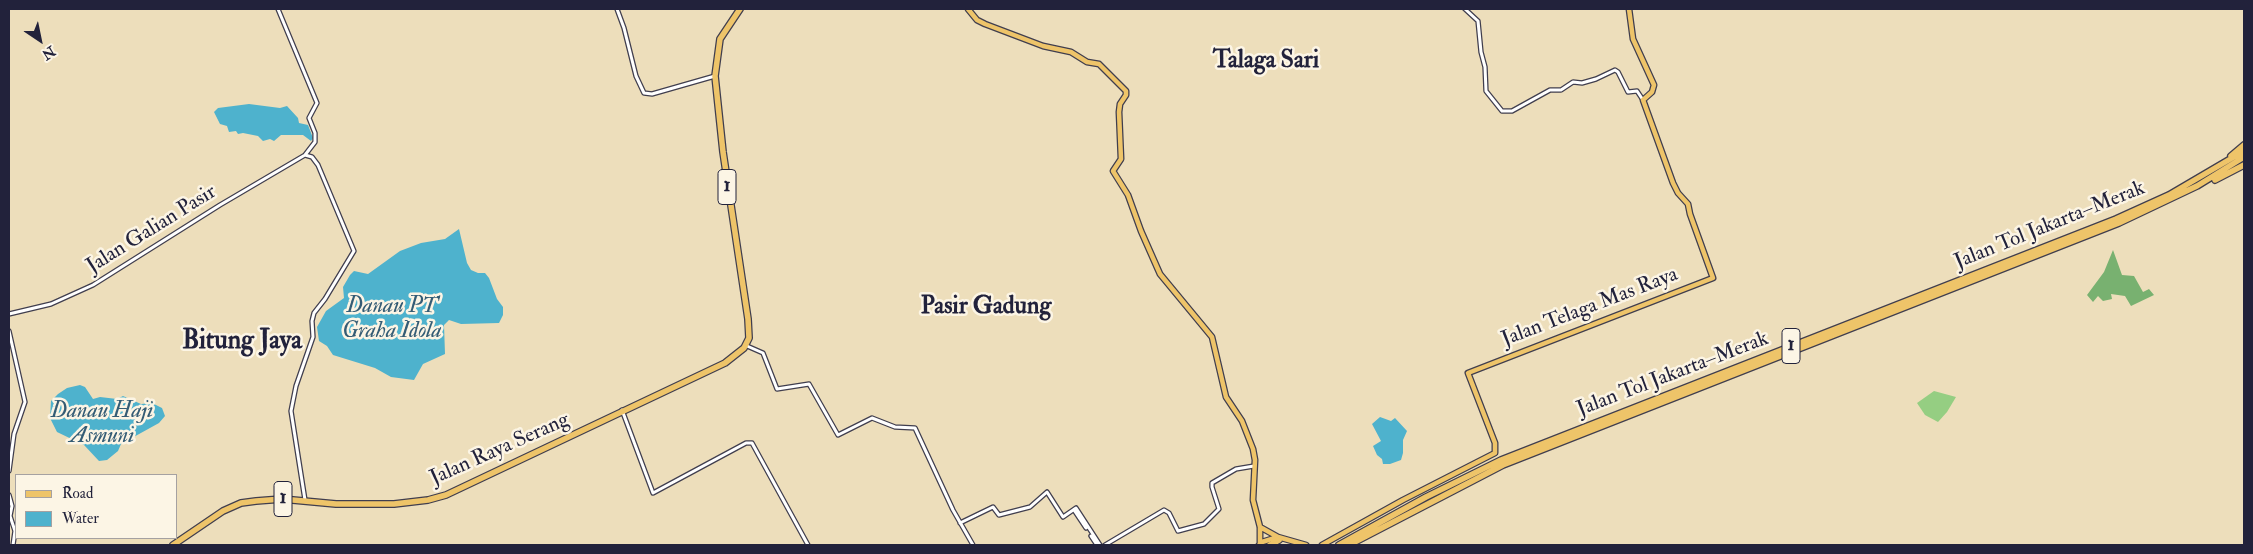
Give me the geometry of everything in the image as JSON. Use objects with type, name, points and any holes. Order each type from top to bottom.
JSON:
[{"type":"highway","name":"1","points":[[740,9],[720,39],[715,76],[722,152],[748,319],[749,338],[747,346]]},
{"type":"highway","points":[[2208,174],[2244,146]]},
{"type":"highway","name":"Jalan Tol Jakarta–Merak","points":[[1339,545],[1426,497],[1501,460],[2116,219],[2169,195],[2208,174],[2244,151]]},
{"type":"highway","name":"Jalan Tol Jakarta–Merak","points":[[1349,545],[1503,465],[2110,226],[2171,200],[2219,174],[2244,157]]},
{"type":"highway","points":[[2171,200],[2199,189],[2244,165]]},
{"type":"highway","name":"Jalan Raya Serang","points":[[173,545],[223,511],[242,503],[273,499],[336,504],[407,502],[446,495],[728,360],[747,346]]},
{"type":"highway","points":[[1355,545],[1388,524]]},
{"type":"highway","points":[[1270,545],[1279,538]]},
{"type":"main road","points":[[968,9],[977,20],[985,24],[1043,46],[1072,52],[1086,62],[1099,64],[1126,91],[1126,95],[1120,104],[1119,112],[1121,159],[1114,171],[1128,195],[1160,274],[1210,333],[1226,397],[1242,420],[1253,449],[1253,500],[1260,528],[1261,544]]},
{"type":"main road","points":[[1629,9],[1632,36],[1654,85],[1652,92],[1643,100]]},
{"type":"main road","name":"Jalan Telaga Mas Raya","points":[[1322,545],[1403,500],[1495,453],[1495,443],[1468,373],[1713,278],[1688,204],[1678,193],[1643,100]]},
{"type":"main road","points":[[1260,528],[1261,544]]},
{"type":"main road","points":[[1260,528],[1296,545]]},
{"type":"main road","points":[[1261,544],[1279,538],[1306,545]]},
{"type":"street","points":[[278,9],[317,104],[309,118],[316,135],[315,142],[305,155],[312,157],[318,165],[354,251],[325,299],[317,306],[312,321],[313,336],[296,386],[290,414],[305,501]]},
{"type":"street","points":[[617,9],[624,28],[636,76],[644,93],[652,94],[715,76]]},
{"type":"street","points":[[1465,9],[1478,21],[1481,52],[1486,68],[1486,91],[1501,111],[1513,111],[1550,90],[1561,90],[1573,82],[1582,83],[1596,79],[1615,70],[1618,72],[1628,92],[1638,91],[1643,100]]},
{"type":"street","name":"Jalan Galian Pasir","points":[[9,314],[56,302],[93,285],[220,205],[305,155]]},
{"type":"street","points":[[9,331],[25,402],[14,434],[9,471]]},
{"type":"street","points":[[747,346],[763,353],[777,390],[808,384],[838,435],[872,418],[896,427],[915,428],[960,524],[974,545]]},
{"type":"street","points":[[622,411],[653,493],[746,442],[752,443],[808,545]]},
{"type":"street","points":[[1105,545],[1164,510],[1169,513],[1178,531],[1204,524],[1219,508],[1212,484],[1236,469],[1254,466]]},
{"type":"street","points":[[960,524],[993,506],[999,515],[1030,507],[1047,492],[1063,517],[1075,509],[1098,545]]},
{"type":"street","points":[[9,496],[12,506],[10,516],[15,531],[13,545]]},
{"type":"green space","points":[[2113,250],[2122,275],[2134,276],[2143,292],[2149,289],[2154,295],[2131,306],[2125,296],[2111,294],[2112,299],[2103,301],[2098,296],[2093,302],[2087,295],[2104,272]]},
{"type":"green space","points":[[1934,391],[1956,397],[1938,422],[1925,415],[1917,403]]},
{"type":"water","points":[[249,104],[280,108],[287,106],[298,118],[299,123],[308,125],[313,138],[311,141],[303,135],[281,135],[274,141],[270,139],[263,141],[258,136],[238,134],[236,131],[229,132],[227,126],[220,124],[214,112],[218,108]]},
{"type":"water","name":"Danau PT Graha Idola","points":[[459,229],[467,263],[471,270],[485,273],[489,278],[497,299],[503,307],[503,315],[499,323],[461,324],[449,320],[444,325],[445,354],[423,364],[414,380],[391,377],[375,368],[333,355],[327,346],[319,341],[317,327],[326,311],[344,298],[343,287],[354,271],[368,274],[400,251],[421,243],[445,239]]},
{"type":"water","name":"Danau Haji Asmuni","points":[[80,385],[85,387],[93,399],[100,397],[117,399],[123,396],[141,404],[152,403],[162,408],[165,416],[159,423],[121,444],[118,451],[107,460],[99,461],[84,445],[57,432],[50,418],[51,401],[67,388]]},
{"type":"water","points":[[1380,417],[1391,421],[1395,418],[1407,431],[1403,440],[1401,460],[1390,464],[1383,464],[1382,459],[1377,455],[1373,446],[1381,441],[1372,424]]},
{"type":"district","name":"Talaga Sari","points":[[1266,62]]},
{"type":"district","name":"Pasir Gadung","points":[[986,308]]},
{"type":"district","name":"Bitung Jaya","points":[[242,342]]}]
